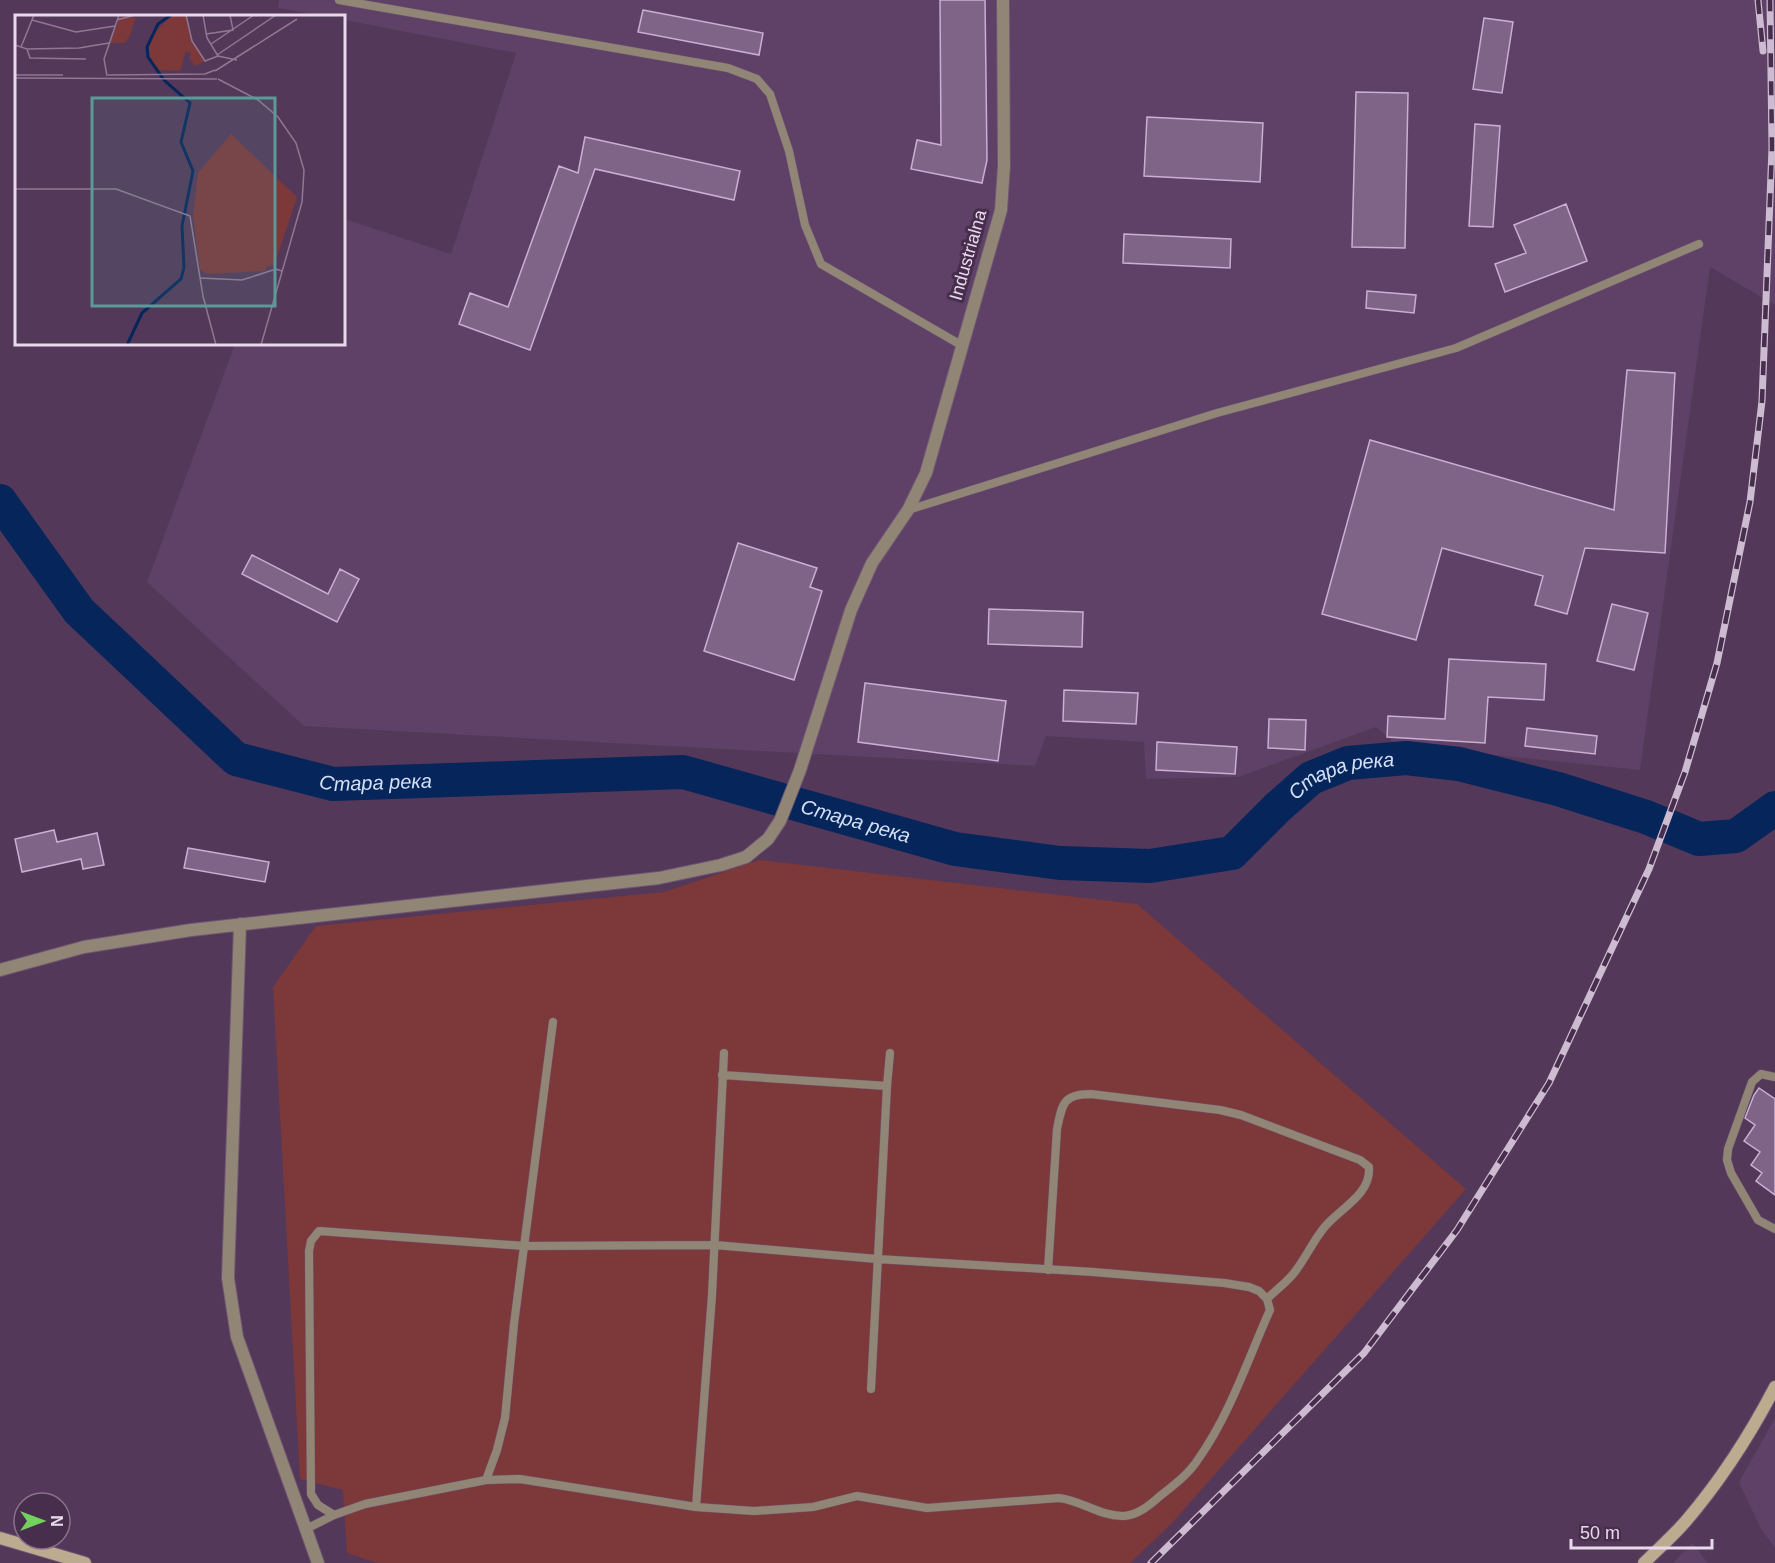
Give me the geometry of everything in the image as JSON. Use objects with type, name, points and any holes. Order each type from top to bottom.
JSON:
[{"type":"main road","points":[[1644,1563],[1685,1522],[1722,1475],[1760,1416],[1775,1387]]},
{"type":"main road","points":[[0,1538],[85,1563]]},
{"type":"street","name":"Industrialna","points":[[0,970],[84,947],[240,924],[659,878],[721,865],[746,857],[768,839],[780,821],[800,770],[851,610],[872,563],[909,510],[926,473],[1001,210],[1004,166],[1003,0]]},
{"type":"street","points":[[240,924],[228,1278],[237,1337],[318,1563]]},
{"type":"lane","points":[[339,0],[728,68],[757,79],[770,94],[789,151],[805,225],[821,264],[961,345]]},
{"type":"lane","points":[[909,510],[1217,413],[1456,348],[1699,244]]},
{"type":"lane","points":[[486,1480],[505,1418],[514,1324],[553,1022]]},
{"type":"lane","points":[[696,1508],[715,1245],[724,1053]]},
{"type":"lane","points":[[871,1389],[890,1053]]},
{"type":"lane","points":[[1775,1077],[1761,1074],[1752,1082],[1728,1149],[1731,1173],[1758,1220],[1775,1229]]},
{"type":"lane","points":[[722,1075],[887,1086]]},
{"type":"lane","points":[[1048,1270],[1057,1129],[1061,1109],[1067,1100],[1077,1094],[1091,1094],[1203,1107],[1241,1115],[1360,1160],[1369,1167],[1370,1177],[1361,1191],[1323,1228],[1294,1273],[1267,1299]]},
{"type":"lane","points":[[306,1529],[334,1515],[365,1504],[486,1480],[520,1479],[696,1508],[754,1511],[813,1507],[857,1496],[927,1508],[1067,1499],[1077,1504],[1125,1516],[1146,1507],[1182,1478],[1198,1460],[1218,1428],[1270,1310],[1267,1299],[1259,1291],[1224,1283],[877,1259],[715,1245],[525,1246],[319,1231],[311,1241],[309,1251],[311,1494],[318,1505],[334,1515]]},
{"type":"shaded area","points":[[279,0],[1775,0],[1775,305],[1710,267],[1640,770],[1397,745],[1376,727],[1238,777],[1146,779],[1144,742],[1046,736],[1035,766],[304,726],[147,582],[235,345],[345,345],[345,219],[451,254],[516,53],[345,20],[345,15],[318,15],[278,8]]},
{"type":"shaded area","points":[[759,860],[1137,904],[1466,1189],[1172,1523],[1130,1563],[377,1563],[347,1553],[343,1490],[300,1479],[273,987],[316,926],[664,892]]},
{"type":"shaded area","points":[[1775,1418],[1775,1548],[1761,1529],[1739,1482]]},
{"type":"shaded area","points":[[1692,1543],[1708,1563],[1673,1563]]},
{"type":"building","points":[[940,0],[985,0],[987,160],[982,183],[911,169],[917,140],[941,145]]},
{"type":"building","points":[[643,10],[763,33],[759,55],[638,32]]},
{"type":"building","points":[[1484,18],[1513,22],[1502,93],[1473,89]]},
{"type":"building","points":[[1356,92],[1408,93],[1405,248],[1352,247]]},
{"type":"building","points":[[1147,117],[1263,123],[1260,182],[1144,176]]},
{"type":"building","points":[[1475,124],[1500,126],[1493,227],[1469,226]]},
{"type":"building","points":[[585,137],[740,171],[734,200],[595,169],[530,350],[459,324],[470,293],[508,307],[559,166],[578,173]]},
{"type":"building","points":[[1566,204],[1587,261],[1505,292],[1495,264],[1526,253],[1514,225]]},
{"type":"building","points":[[1124,234],[1231,239],[1230,268],[1123,263]]},
{"type":"building","points":[[1367,291],[1416,295],[1414,313],[1366,308]]},
{"type":"building","points":[[1627,370],[1675,373],[1665,553],[1585,548],[1567,614],[1535,605],[1543,576],[1442,548],[1416,640],[1322,614],[1370,440],[1614,510]]},
{"type":"building","points":[[738,543],[817,568],[810,587],[822,591],[794,680],[704,651]]},
{"type":"building","points":[[252,555],[328,594],[340,569],[359,579],[337,622],[242,574]]},
{"type":"building","points":[[1612,604],[1648,613],[1634,670],[1597,661]]},
{"type":"building","points":[[989,609],[1083,612],[1082,647],[988,644]]},
{"type":"building","points":[[1449,659],[1546,664],[1544,700],[1488,697],[1485,743],[1387,737],[1388,716],[1445,719]]},
{"type":"building","points":[[865,683],[1006,701],[998,761],[858,742]]},
{"type":"building","points":[[1064,690],[1138,693],[1136,724],[1063,721]]},
{"type":"building","points":[[1269,719],[1306,720],[1305,750],[1268,748]]},
{"type":"building","points":[[1527,728],[1597,736],[1595,754],[1525,746]]},
{"type":"building","points":[[1157,742],[1237,747],[1235,774],[1156,770]]},
{"type":"building","points":[[54,830],[57,842],[97,833],[104,865],[83,869],[81,859],[22,872],[15,839]]},
{"type":"building","points":[[188,848],[269,862],[265,882],[184,868]]},
{"type":"building","points":[[1759,1088],[1775,1099],[1775,1195],[1756,1181],[1762,1173],[1751,1165],[1760,1152],[1744,1141],[1755,1125],[1745,1118]]},
{"type":"waterway","name":"Стара река","points":[[0,501],[79,611],[236,759],[333,784],[683,772],[955,849],[1060,863],[1150,866],[1232,853],[1311,778],[1348,763],[1406,758],[1459,764],[1558,789],[1646,817],[1699,839],[1736,836],[1775,808]]},
{"type":"railway","points":[[1758,0],[1763,51]]},
{"type":"railway","points":[[1151,1563],[1364,1353],[1457,1230],[1549,1083],[1649,869],[1685,772],[1717,663],[1750,502],[1762,401],[1772,148],[1770,0]]}]
